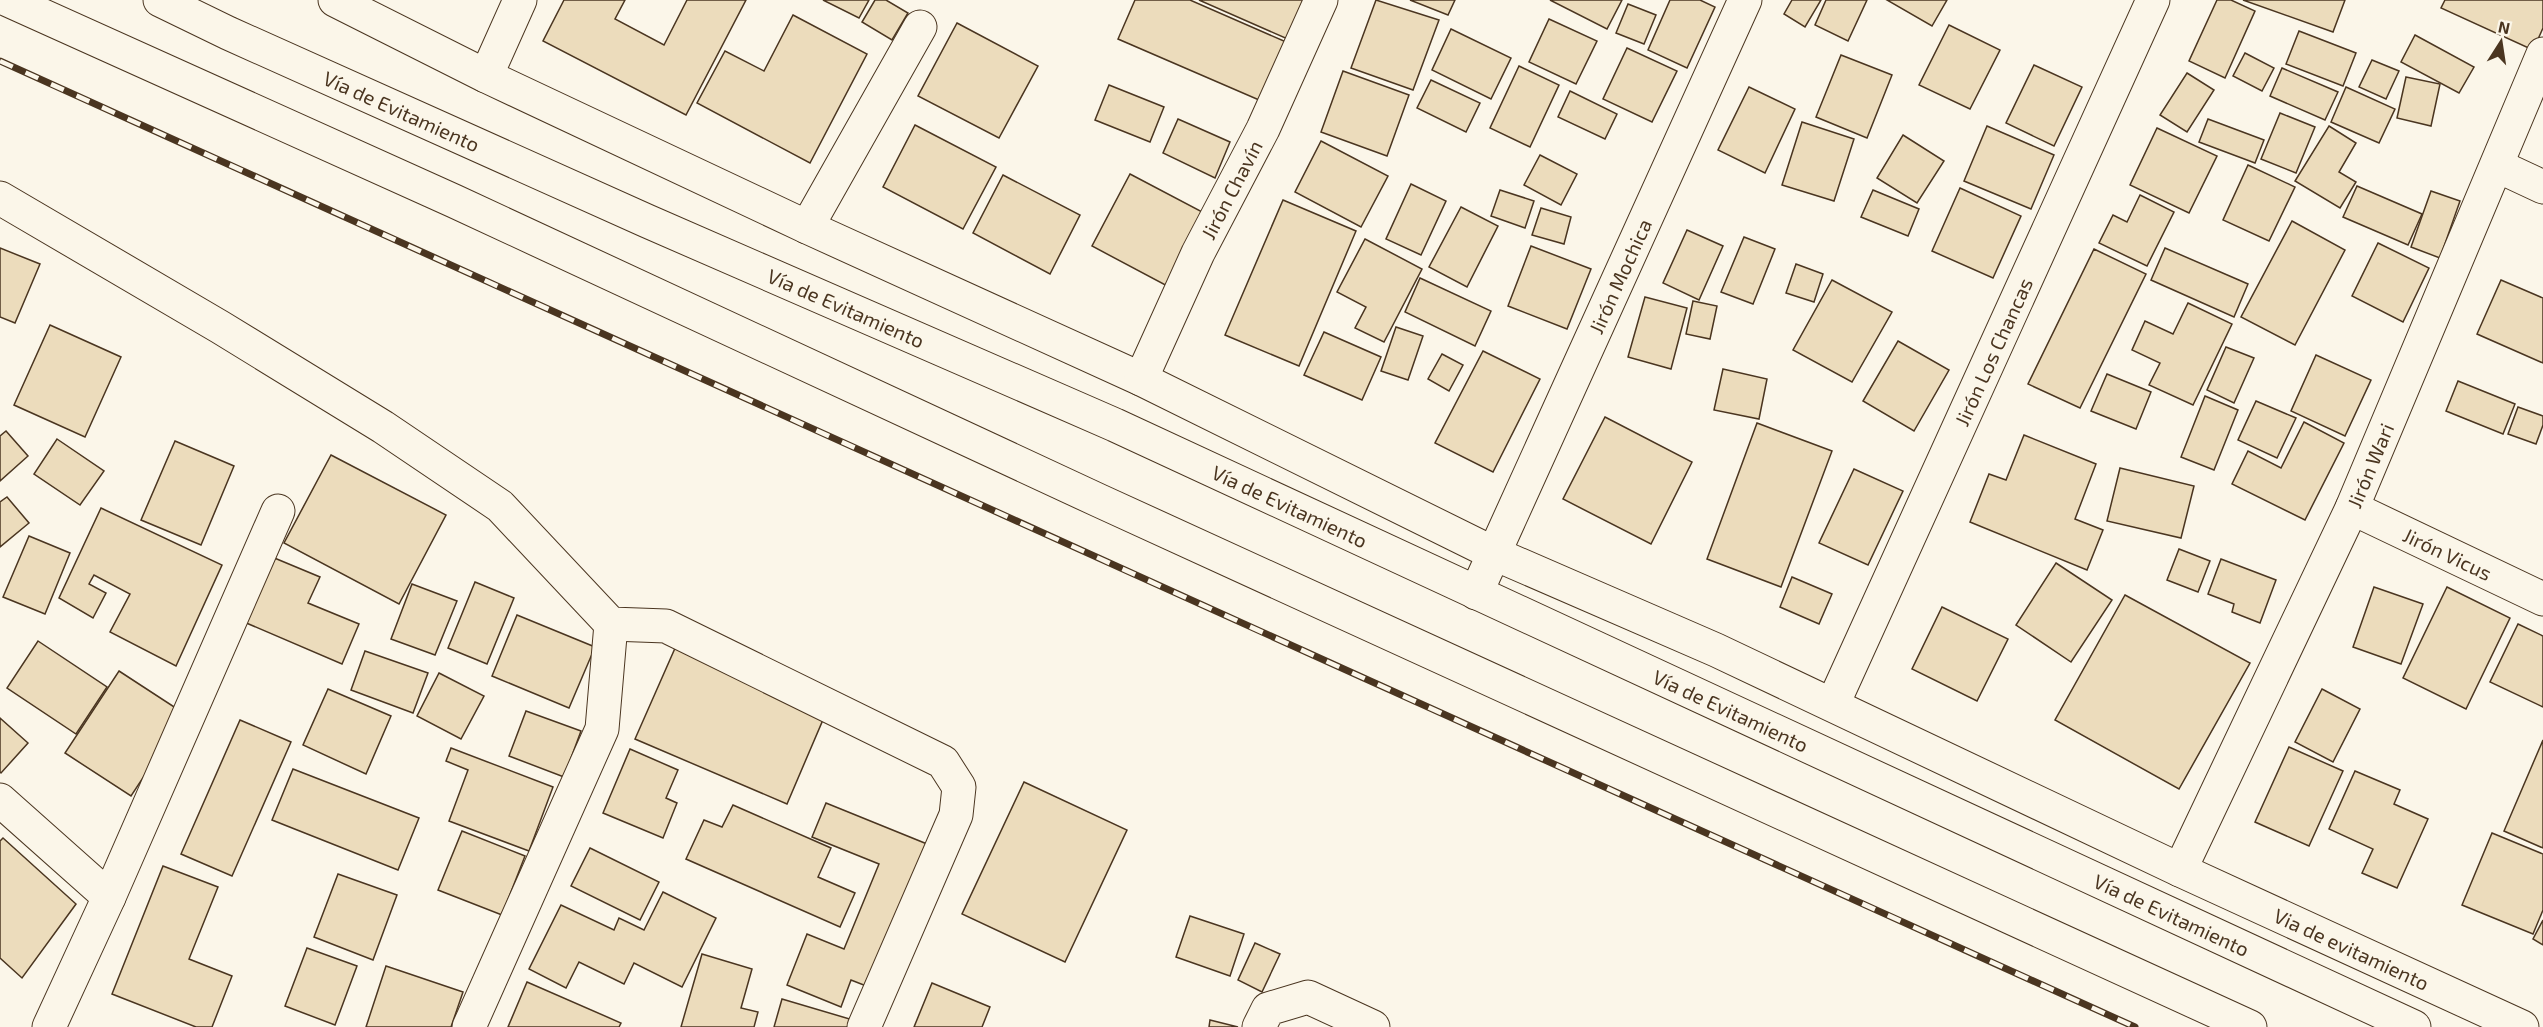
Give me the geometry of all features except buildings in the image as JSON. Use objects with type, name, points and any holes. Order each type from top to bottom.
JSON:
[{"type":"main road","points":[[8,0],[454,201],[1089,496],[2250,1027]]},
{"type":"main road","name":"Vía de Evitamiento","points":[[160,0],[615,207],[1115,425],[2414,1027]]},
{"type":"main road","name":"Via de evitamiento","points":[[335,0],[486,76],[807,227],[1141,379],[1495,554],[1716,650],[2180,870],[2522,1027]]},
{"type":"main road","points":[[486,76],[520,0]]},
{"type":"main road","name":"Jirón Chavín","points":[[1141,379],[1198,253],[1263,129],[1321,0]]},
{"type":"main road","name":"Jirón Mochica","points":[[1476,593],[1745,0]]},
{"type":"main road","name":"Jirón Los Chancas","points":[[1833,704],[2153,0]]},
{"type":"main road","points":[[807,227],[920,27]]},
{"type":"main road","name":"Jirón Wari","points":[[2180,870],[2352,508],[2498,166],[2543,54]]},
{"type":"main road","points":[[2498,166],[2543,187]]},
{"type":"main road","points":[[0,198],[220,327],[383,427],[500,506],[611,624],[666,626],[944,762],[958,787],[956,815],[864,1027]]},
{"type":"main road","name":"Jirón Vicus","points":[[2352,508],[2543,599]]},
{"type":"main road","points":[[49,1027],[109,897],[278,511]]},
{"type":"main road","points":[[469,1027],[602,729],[611,624]]},
{"type":"main road","points":[[0,800],[109,897]]},
{"type":"main road","points":[[1259,1027],[1268,1009],[1308,997],[1374,1027]]},
{"type":"railway","points":[[0,61],[2135,1027]]}]
